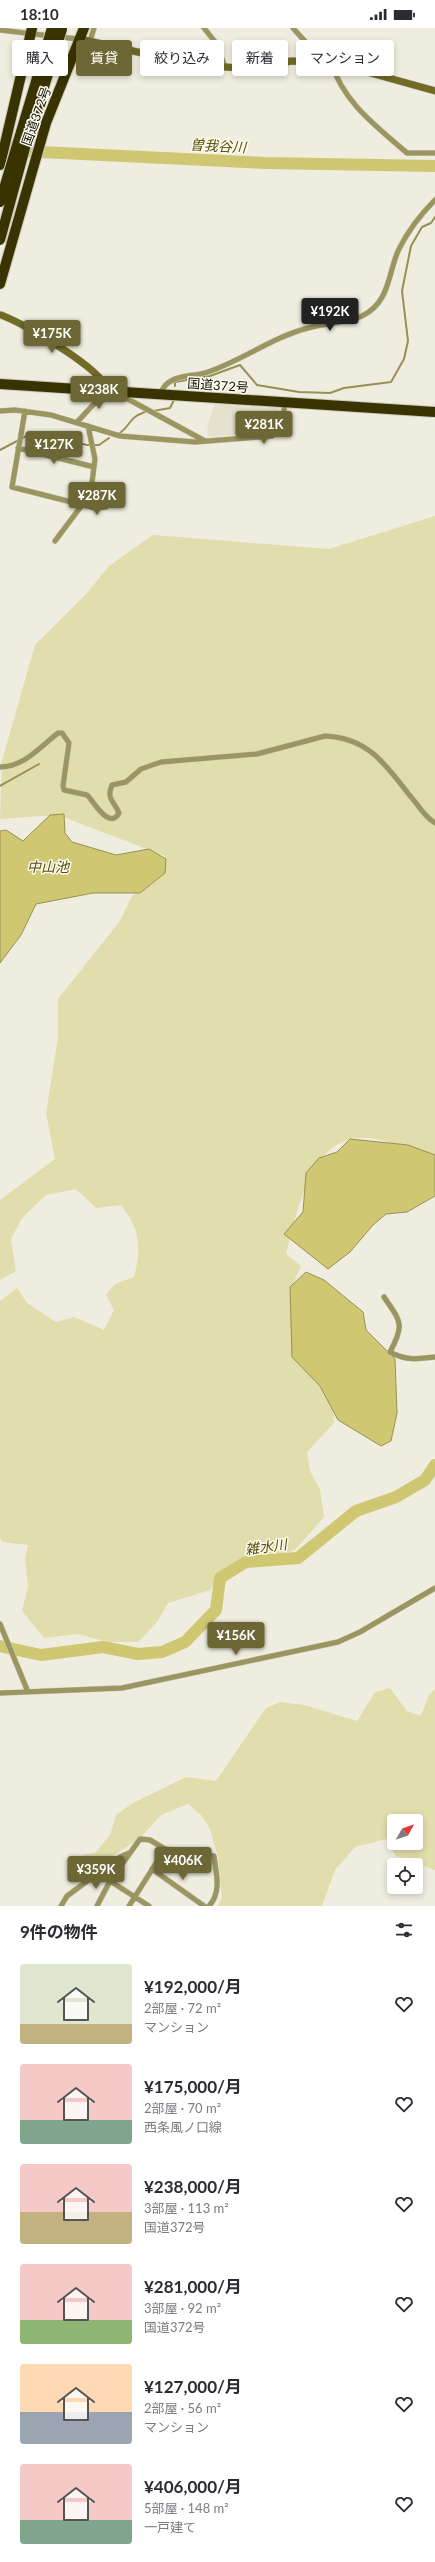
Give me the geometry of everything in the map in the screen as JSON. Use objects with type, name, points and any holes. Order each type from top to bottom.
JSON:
[{"type":"highway","points":[[0,202],[59,28]]},
{"type":"highway","points":[[0,240],[59,28]]},
{"type":"highway","name":"国道372号","points":[[0,284],[46,123],[84,28]]},
{"type":"highway","name":"国道372号","points":[[0,165],[32,31]]},
{"type":"highway","name":"国道372号","points":[[0,384],[435,412]]},
{"type":"street","points":[[90,40],[94,28]]},
{"type":"street","points":[[204,28],[216,43],[225,67]]},
{"type":"street","points":[[293,28],[304,40]]},
{"type":"street","points":[[0,30],[32,31],[85,40]]},
{"type":"street","points":[[132,51],[195,65],[255,69],[296,62]]},
{"type":"street","points":[[337,76],[348,98],[359,111],[407,153],[435,153]]},
{"type":"street","points":[[381,76],[435,91]]},
{"type":"street","points":[[160,395],[164,385],[169,380],[207,372],[245,358],[308,328],[366,313],[388,286],[397,254],[404,239],[435,200]]},
{"type":"street","points":[[1,315],[68,353],[101,379],[108,390],[78,421]]},
{"type":"street","points":[[124,391],[126,398],[205,441]]},
{"type":"street","points":[[0,412],[25,411],[78,421],[88,426],[120,436],[205,441],[272,436],[282,427],[285,402]]},
{"type":"street","points":[[25,411],[19,438],[12,487],[82,505],[106,507]]},
{"type":"street","points":[[88,426],[92,445],[94,467],[89,506]]},
{"type":"street","points":[[18,448],[94,467]]},
{"type":"street","points":[[92,487],[107,491]]},
{"type":"street","points":[[55,541],[82,505]]},
{"type":"street","points":[[0,767],[21,761],[35,754],[58,733],[62,733],[69,743],[63,786],[64,790],[88,795],[99,812],[108,817],[113,817],[119,813],[109,799],[108,793],[112,785],[126,782],[148,766],[257,754],[325,736],[336,736],[348,740],[379,756],[425,814],[435,823]]},
{"type":"street","points":[[384,1297],[399,1319],[400,1334],[390,1352],[401,1358],[415,1360],[435,1357]]},
{"type":"street","points":[[0,1693],[122,1688],[338,1642],[360,1632],[435,1588]]},
{"type":"street","points":[[0,1624],[28,1692]]},
{"type":"street","points":[[97,1906],[110,1881],[140,1839],[150,1840],[165,1849],[214,1856],[217,1886],[215,1900],[209,1906]]},
{"type":"street","points":[[129,1906],[165,1849]]},
{"type":"street","points":[[61,1906],[67,1896],[120,1857],[130,1853]]},
{"type":"street","points":[[152,1869],[204,1906]]},
{"type":"street","points":[[110,1881],[149,1906]]},
{"type":"shaded area","points":[[215,403],[275,407],[280,410],[278,427],[271,432],[207,437],[208,424]]},
{"type":"shaded area","points":[[435,516],[435,1162],[397,1146],[375,1139],[353,1139],[336,1146],[322,1158],[311,1175],[296,1215],[286,1254],[301,1266],[294,1282],[290,1302],[295,1318],[291,1338],[333,1406],[334,1423],[307,1452],[310,1471],[320,1490],[324,1517],[295,1550],[280,1555],[251,1556],[221,1571],[210,1590],[168,1603],[157,1622],[138,1642],[107,1642],[79,1634],[44,1638],[22,1611],[28,1587],[25,1558],[28,1545],[2,1542],[0,1538],[0,1301],[17,1288],[27,1303],[56,1322],[74,1317],[104,1330],[114,1310],[106,1295],[115,1284],[134,1277],[138,1257],[138,1239],[132,1223],[121,1205],[96,1208],[76,1189],[46,1195],[22,1218],[11,1239],[16,1271],[0,1280],[0,1200],[55,1159],[46,1113],[58,1038],[58,999],[120,921],[132,896],[162,875],[165,856],[58,815],[0,819],[2,761],[35,645],[88,592],[109,566],[153,535],[329,549]]},
{"type":"shaded area","points":[[390,1688],[407,1711],[421,1716],[429,1695],[435,1689],[435,1870],[423,1866],[423,1858],[402,1858],[396,1856],[392,1850],[423,1850],[423,1814],[387,1814],[387,1841],[386,1839],[355,1847],[335,1870],[322,1906],[218,1906],[222,1899],[218,1858],[210,1829],[202,1816],[188,1804],[161,1815],[141,1837],[80,1878],[78,1866],[83,1855],[95,1853],[110,1835],[116,1815],[131,1804],[186,1777],[216,1781],[266,1708],[280,1702],[304,1705],[357,1721],[375,1692]]},
{"type":"water","name":"中山池","points":[[64,814],[65,833],[72,842],[116,855],[149,849],[166,859],[165,873],[140,893],[93,893],[36,904],[21,935],[0,963],[0,831],[6,830],[23,841],[50,815]]},
{"type":"water","points":[[350,1139],[408,1145],[435,1155],[435,1196],[407,1212],[386,1214],[373,1225],[350,1252],[328,1269],[284,1234],[303,1212],[306,1173],[319,1158],[337,1152]]},
{"type":"water","points":[[306,1272],[324,1280],[363,1312],[366,1330],[395,1359],[397,1413],[391,1441],[381,1446],[338,1420],[320,1386],[292,1357],[290,1287]]},
{"type":"waterway","name":"曽我谷川","points":[[0,150],[265,163],[435,166]]},
{"type":"waterway","points":[[175,386],[175,382],[210,376],[240,365],[257,385],[299,392],[330,393],[344,388],[391,382],[404,359],[408,341],[402,291],[411,246],[422,227],[431,223],[435,217]]},
{"type":"waterway","points":[[153,411],[170,408],[174,400]]},
{"type":"waterway","points":[[120,433],[133,419],[145,412]]},
{"type":"waterway","points":[[0,450],[34,432],[87,445],[99,445],[109,438]]},
{"type":"waterway","points":[[0,786],[39,764]]},
{"type":"waterway","name":"雑水川","points":[[0,1646],[41,1655],[103,1647],[138,1654],[162,1652],[185,1642],[216,1610],[220,1578],[246,1562],[298,1558],[356,1511],[396,1497],[425,1480],[435,1465]]}]
